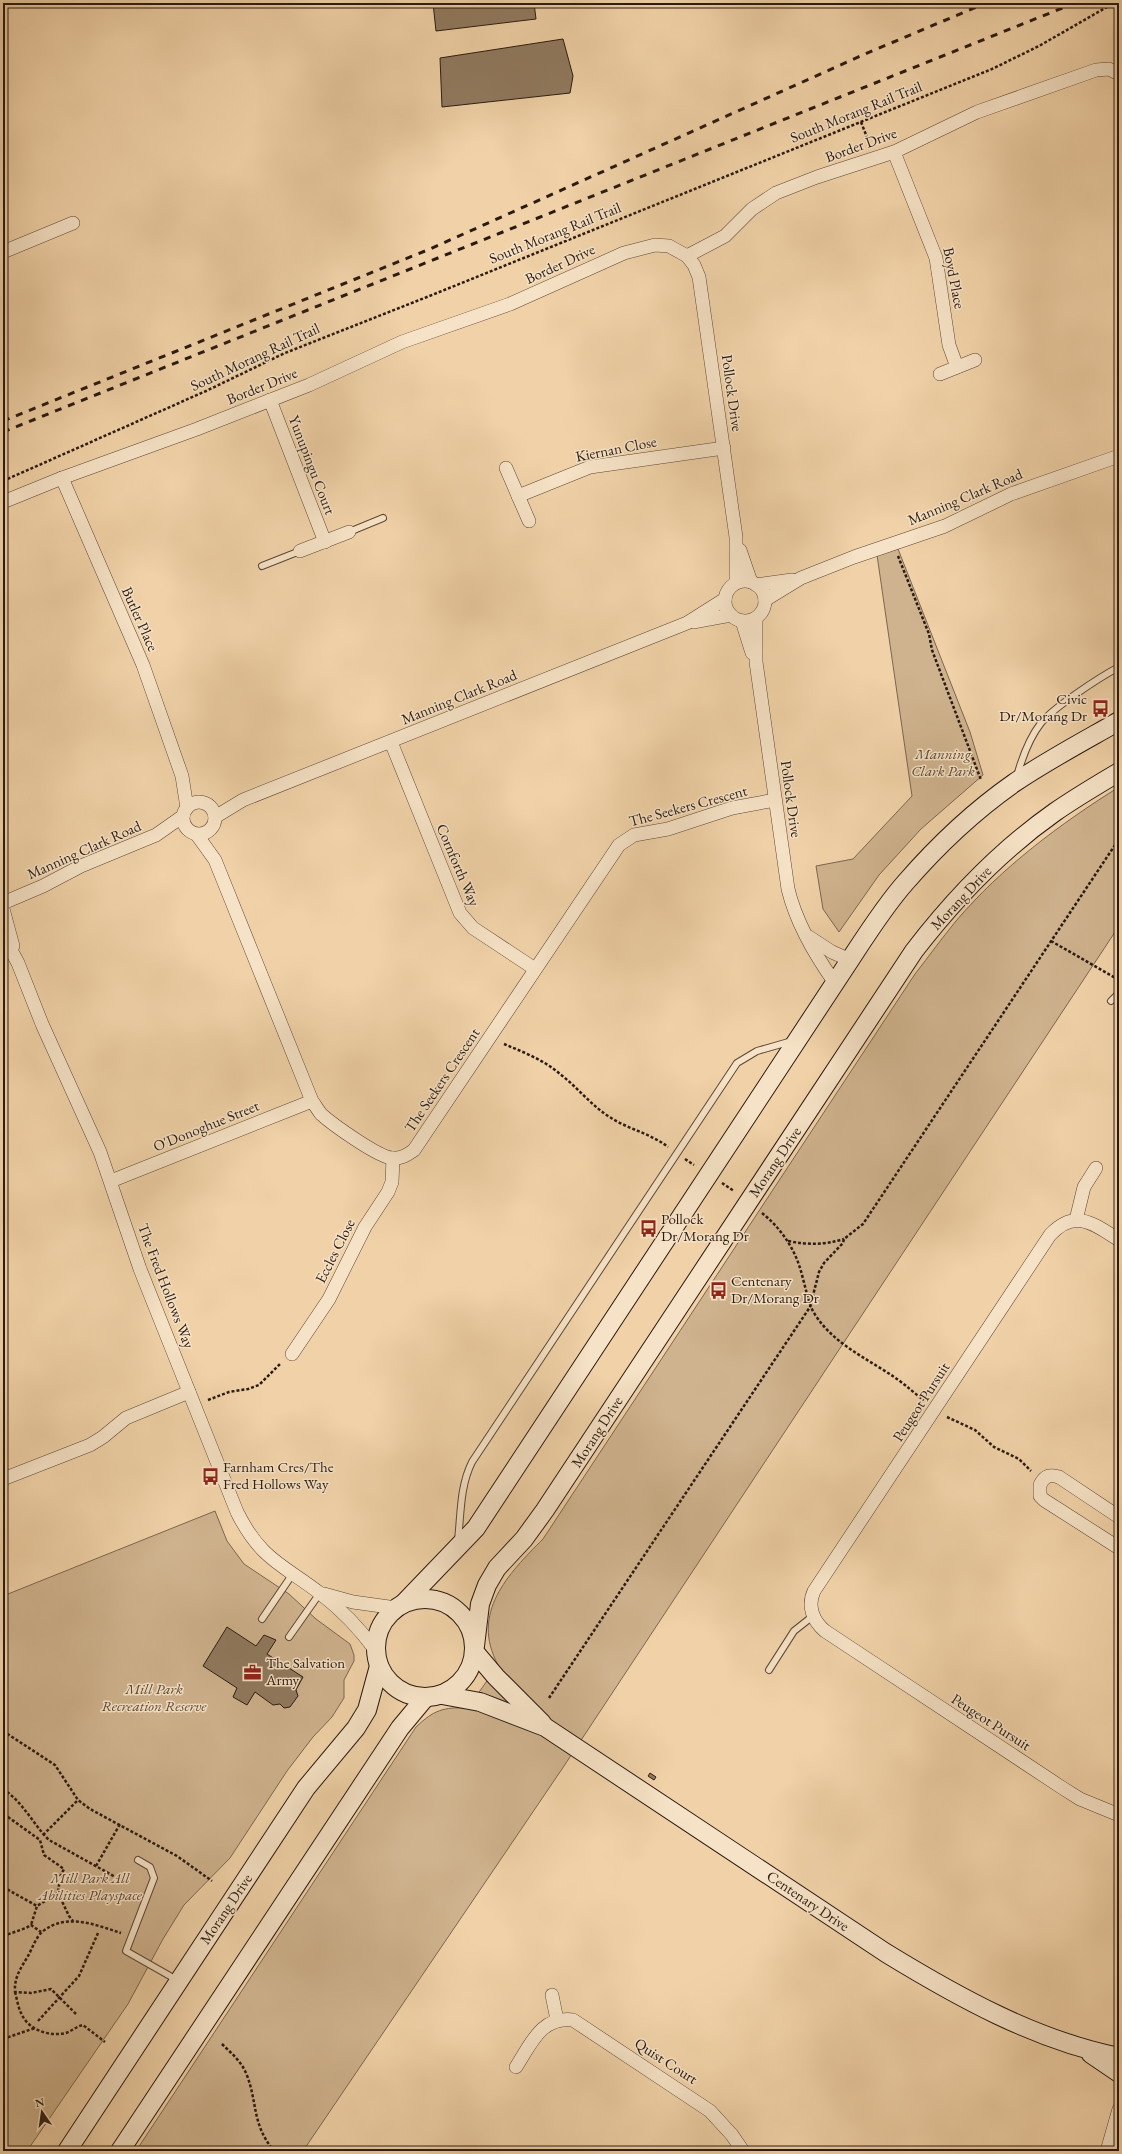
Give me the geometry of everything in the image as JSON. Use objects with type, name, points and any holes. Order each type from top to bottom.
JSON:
[{"type":"main road","points":[[433,1696],[410,1695],[397,1689],[386,1679],[377,1658],[377,1635],[382,1625],[476,1528],[708,1174],[881,914],[904,884],[944,842],[990,802],[1015,783],[1062,753],[1119,721]]},
{"type":"main road","name":"Morang Drive","points":[[475,1648],[480,1604],[487,1585],[497,1568],[524,1539],[545,1510],[914,951],[962,894],[1001,856],[1054,813],[1119,772]]},
{"type":"main road","points":[[120,2151],[400,1728],[433,1696],[454,1688],[465,1678],[472,1665],[475,1648],[471,1630],[463,1616],[451,1606],[436,1600],[420,1599],[400,1606]]},
{"type":"main road","name":"Centenary Drive","points":[[475,1648],[496,1677],[545,1727],[886,1953],[940,1986],[999,2016],[1085,2050],[1119,2057]]},
{"type":"main road","name":"Morang Drive","points":[[67,2151],[178,1980],[306,1788],[360,1722],[367,1710],[377,1658]]},
{"type":"main road","name":"Centenary Drive","points":[[433,1696],[480,1702],[545,1727]]},
{"type":"main road","name":"Centenary Drive","points":[[1085,2050],[1119,2073]]},
{"type":"street","name":"Border Drive","points":[[3,502],[62,478],[197,429],[309,385],[424,333],[510,304],[624,253],[660,244],[674,247],[687,256],[725,236],[752,209],[776,193],[817,177],[894,152],[977,112],[1096,70],[1109,69],[1119,74]]},
{"type":"street","name":"Boyd Place","points":[[894,152],[936,258],[949,345],[957,367]]},
{"type":"street","points":[[3,252],[73,223]]},
{"type":"street","name":"Pollock Drive","points":[[687,256],[694,265],[700,284],[736,537],[736,583]]},
{"type":"street","points":[[940,374],[975,360]]},
{"type":"street","name":"Yunupingu Court","points":[[270,400],[325,542]]},
{"type":"street","name":"Kiernan Close","points":[[518,496],[590,467],[724,448]]},
{"type":"street","name":"Manning Clark Road","points":[[765,600],[801,578],[894,543],[945,526],[1039,483],[1119,456]]},
{"type":"street","points":[[506,468],[529,521]]},
{"type":"street","name":"Butler Place","points":[[62,478],[143,665],[182,776],[185,826],[192,832]]},
{"type":"street","points":[[300,551],[349,532]]},
{"type":"street","name":"Pollock Drive","points":[[736,537],[754,583]]},
{"type":"street","name":"Manning Clark Road","points":[[754,583],[801,578]]},
{"type":"street","points":[[736,583],[754,583],[761,589],[765,600],[762,612],[756,618],[737,618],[725,605],[725,598],[729,590],[736,583]]},
{"type":"street","name":"Manning Clark Road","points":[[156,835],[192,832],[208,814],[687,623],[725,598]]},
{"type":"street","name":"Pollock Drive","points":[[737,618],[756,662]]},
{"type":"street","name":"Manning Clark Road","points":[[687,623],[737,618]]},
{"type":"street","name":"Pollock Drive","points":[[756,618],[756,662],[788,888],[798,919],[821,964],[835,983]]},
{"type":"street","name":"Cornforth Way","points":[[391,742],[455,903],[463,918],[473,928],[534,969]]},
{"type":"street","name":"Butler Place","points":[[182,776],[208,814]]},
{"type":"street","name":"The Seekers Crescent","points":[[393,1158],[402,1158],[414,1150],[608,858],[626,839],[684,824],[720,811],[775,800]]},
{"type":"street","name":"Manning Clark Road","points":[[3,903],[42,886],[81,866],[156,835],[185,812],[208,814]]},
{"type":"street","points":[[208,814],[215,860],[312,1101],[320,1112],[330,1121],[381,1155],[393,1158]]},
{"type":"street","points":[[192,832],[215,860]]},
{"type":"street","name":"The Fred Hollows Way","points":[[3,909],[18,963],[42,1024],[84,1115],[111,1181],[140,1269],[245,1529],[263,1552],[292,1575],[320,1593],[360,1629],[377,1658]]},
{"type":"street","name":"The Fred Hollows Way","points":[[3,936],[18,963]]},
{"type":"street","name":"Pollock Drive","points":[[808,936],[832,952],[850,960]]},
{"type":"street","name":"O'Donoghue Street","points":[[111,1181],[312,1101]]},
{"type":"street","name":"Eccles Close","points":[[292,1354],[343,1274],[365,1227],[388,1192],[392,1182],[393,1158]]},
{"type":"street","points":[[1096,1168],[1084,1187],[1076,1220],[1094,1224],[1119,1240]]},
{"type":"street","name":"Peugeot Pursuit","points":[[1076,1220],[1062,1224],[1050,1235],[814,1591],[811,1601],[813,1616],[819,1626],[825,1631],[1054,1783],[1080,1799],[1119,1815]]},
{"type":"street","points":[[3,1479],[90,1444],[103,1437],[132,1415],[189,1392]]},
{"type":"street","points":[[1119,1517],[1059,1477],[1050,1475],[1042,1480],[1039,1491],[1044,1500],[1119,1548]]},
{"type":"street","name":"The Fred Hollows Way","points":[[320,1593],[352,1602],[400,1606]]},
{"type":"street","points":[[516,2067],[542,2028],[557,2020],[552,1995]]},
{"type":"street","name":"Quist Court","points":[[557,2020],[573,2020],[580,2024],[693,2098],[722,2122],[743,2151]]},
{"type":"street","points":[[1109,2147],[1119,2109]]},
{"type":"street","points":[[1109,2147],[1119,2126]]},
{"type":"lane","points":[[349,532],[383,518]]},
{"type":"lane","points":[[262,566],[300,551]]},
{"type":"lane","points":[[1015,783],[1031,742],[1042,721],[1058,707],[1119,667]]},
{"type":"lane","points":[[1111,1001],[1119,993]]},
{"type":"lane","points":[[457,1549],[463,1487],[465,1476],[472,1462],[737,1063],[757,1051],[798,1039]]},
{"type":"lane","points":[[262,1619],[292,1575]]},
{"type":"lane","points":[[289,1637],[320,1593]]},
{"type":"lane","points":[[769,1670],[794,1631],[813,1616]]},
{"type":"lane","points":[[138,1860],[150,1867],[154,1878],[126,1951],[178,1980]]},
{"type":"path","name":"South Morang Rail Trail","points":[[3,481],[206,391],[285,353],[992,69],[1039,46],[1114,3]]},
{"type":"path","points":[[894,543],[929,634],[937,663],[981,780]]},
{"type":"path","points":[[788,1241],[814,1245],[828,1244],[844,1239],[863,1224],[1119,839]]},
{"type":"path","points":[[1052,941],[1119,980]]},
{"type":"path","points":[[504,1044],[550,1067],[606,1114],[660,1140],[749,1201],[768,1218],[788,1241],[798,1260],[810,1307],[830,1333],[875,1367],[896,1379],[935,1410],[952,1420],[975,1430],[994,1447],[1019,1459],[1042,1480]]},
{"type":"path","points":[[549,1698],[810,1307],[819,1272],[824,1262],[843,1243],[844,1239]]},
{"type":"path","points":[[195,1406],[229,1392],[248,1389],[259,1385],[292,1354]]},
{"type":"path","points":[[3,1731],[55,1765],[78,1800],[90,1810],[120,1824],[178,1856],[212,1881]]},
{"type":"path","points":[[3,1789],[16,1798],[43,1835],[119,1879]]},
{"type":"path","points":[[43,1835],[78,1800]]},
{"type":"path","points":[[3,1818],[8,1817],[40,1840],[44,1855],[64,1869],[60,1877],[58,1893],[73,1921]]},
{"type":"path","points":[[96,1866],[120,1824]]},
{"type":"path","points":[[3,1887],[37,1906]]},
{"type":"path","points":[[3,1936],[26,1928],[30,1924],[37,1906],[58,1893]]},
{"type":"path","points":[[105,2042],[83,2024],[70,2031],[59,2034],[46,2033],[30,2025],[21,2014],[15,1992],[14,1980],[41,1932],[61,1923],[85,1921],[121,1933]]},
{"type":"path","points":[[30,1924],[41,1932]]},
{"type":"path","points":[[38,2021],[79,1976],[98,1933]]},
{"type":"path","points":[[15,1992],[31,1993],[51,1989],[76,2014]]},
{"type":"path","points":[[3,2039],[35,2028]]},
{"type":"path","points":[[222,2044],[237,2058],[246,2072],[259,2126],[274,2151]]},
{"type":"green space","name":"Manning Clark Park","points":[[898,549],[970,732],[983,775],[921,829],[879,875],[839,932],[823,909],[816,866],[853,859],[912,796],[877,555]]},
{"type":"green space","points":[[1119,787],[1119,926],[562,1769],[303,2151],[136,2151],[416,1727],[428,1717],[439,1711],[452,1708],[468,1708],[498,1665],[490,1646],[488,1628],[491,1612],[497,1596],[506,1581],[517,1566],[543,1539],[915,974],[956,921],[993,882],[1054,831]]},
{"type":"green space","name":"Mill Park Recreation Reserve","points":[[215,1511],[227,1541],[244,1564],[289,1594],[316,1619],[350,1644],[354,1655],[354,1661],[344,1680],[344,1698],[332,1717],[313,1737],[287,1771],[230,1858],[184,1905],[163,1939],[128,2004],[27,2151],[3,2151],[3,1596]]},
{"type":"building","points":[[433,3],[534,3],[536,19],[436,31]]},
{"type":"building","points":[[563,39],[573,76],[570,93],[442,107],[440,58]]},
{"type":"building","name":"The Salvation Army","points":[[227,1627],[256,1646],[264,1635],[276,1640],[267,1654],[303,1677],[296,1690],[298,1696],[290,1707],[284,1708],[280,1704],[273,1705],[255,1692],[247,1705],[233,1697],[237,1688],[203,1666]]},
{"type":"building","points":[[650,1773],[656,1777],[654,1780],[648,1776]]},
{"type":"railway","points":[[3,421],[430,249],[865,54],[986,3]]},
{"type":"railway","points":[[3,432],[1075,3]]},
{"type":"place","name":"Civic Dr/Morang Dr","points":[[1100,708]]},
{"type":"place","name":"Pollock Dr/Morang Dr","points":[[648,1228]]},
{"type":"place","name":"Centenary Dr/Morang Dr","points":[[718,1290]]},
{"type":"place","name":"Farnham Cres/The Fred Hollows Way","points":[[210,1476]]},
{"type":"place","name":"The Salvation Army","points":[[253,1672]]},
{"type":"park label","name":"Mill Park All Abilities Playspace","points":[[90,1886]]}]
